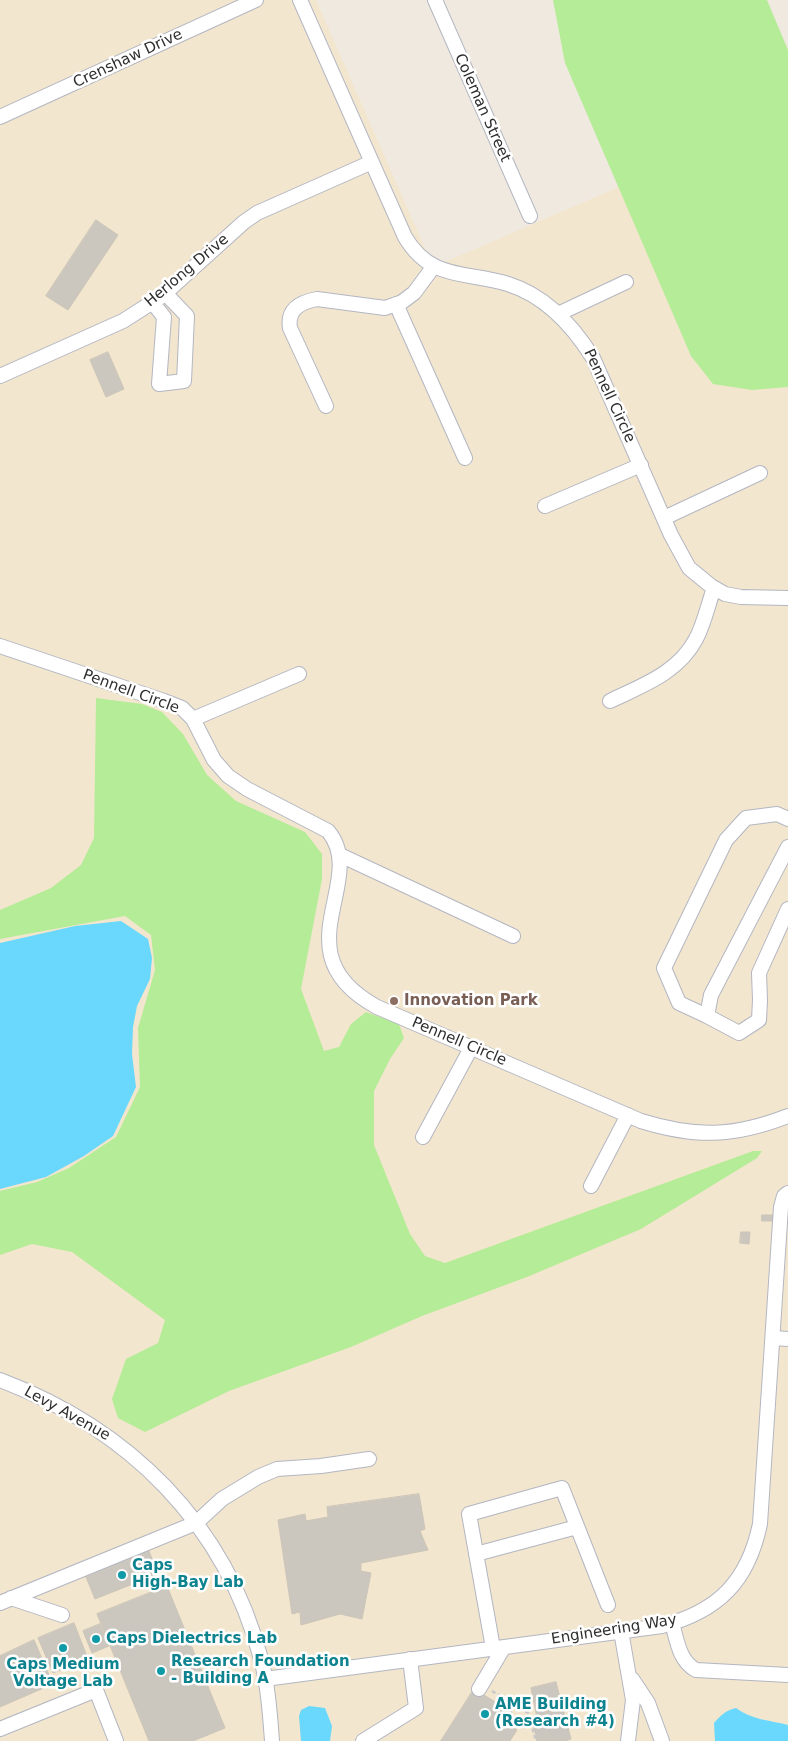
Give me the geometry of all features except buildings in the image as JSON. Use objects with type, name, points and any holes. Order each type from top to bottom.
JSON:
[{"type":"street","name":"Crenshaw Drive","points":[[0,117],[256,0]]},
{"type":"street","name":"Pennell Circle","points":[[300,0],[404,237],[412,250],[422,260],[450,272],[510,285],[540,299],[558,314],[583,341],[593,358],[664,518],[689,568],[714,588],[725,594],[741,597],[788,598]]},
{"type":"street","name":"Coleman Street","points":[[435,0],[530,216]]},
{"type":"street","name":"Herlong Drive","points":[[0,376],[123,321],[165,293],[244,222],[257,214],[372,162]]},
{"type":"street","points":[[326,406],[290,328],[290,314],[307,301],[317,299],[385,308],[396,304],[414,293],[434,266]]},
{"type":"street","points":[[558,314],[626,282]]},
{"type":"street","points":[[152,302],[164,317],[158,384],[184,381],[188,316],[165,293]]},
{"type":"street","points":[[396,304],[465,458]]},
{"type":"street","points":[[545,506],[641,465]]},
{"type":"street","points":[[664,518],[760,473]]},
{"type":"street","points":[[610,701],[662,676],[680,662],[697,638],[714,588]]},
{"type":"street","name":"Pennell Circle","points":[[0,646],[182,708],[194,719],[214,760],[228,776],[247,789],[328,831],[334,838],[340,855],[339,873],[330,914],[329,942],[332,957],[344,981],[353,991],[377,1006],[628,1116],[661,1127],[699,1133],[741,1131],[787,1120]]},
{"type":"street","points":[[194,719],[299,674]]},
{"type":"street","points":[[788,819],[777,814],[746,818],[726,840],[664,968],[679,1003],[738,1032],[759,1020],[759,972],[788,909]]},
{"type":"street","points":[[707,1016],[711,995],[788,846]]},
{"type":"street","points":[[340,855],[513,936]]},
{"type":"street","points":[[423,1137],[471,1048]]},
{"type":"street","points":[[591,1186],[628,1116]]},
{"type":"street","name":"Engineering Way","points":[[265,1678],[499,1648],[672,1623],[695,1615],[712,1605],[725,1594],[750,1560],[758,1532],[763,1503],[781,1206],[784,1196],[788,1194]]},
{"type":"street","points":[[774,1338],[788,1339]]},
{"type":"street","name":"Levy Avenue","points":[[0,1380],[45,1399],[92,1425],[116,1442],[146,1466],[196,1523],[228,1573],[257,1647],[270,1709],[272,1741]]},
{"type":"street","points":[[6,1600],[196,1523],[222,1499],[264,1474],[278,1469],[321,1466],[369,1459]]},
{"type":"street","points":[[480,1687],[499,1648],[476,1554],[469,1514],[562,1488],[608,1605]]},
{"type":"street","points":[[476,1554],[577,1526]]},
{"type":"street","points":[[6,1600],[62,1615]]},
{"type":"street","points":[[672,1623],[682,1656],[689,1667],[696,1670],[788,1675]]},
{"type":"street","points":[[621,1631],[633,1700],[628,1741]]},
{"type":"street","points":[[363,1741],[416,1708],[410,1659]]},
{"type":"street","points":[[629,1676],[648,1703],[662,1741]]},
{"type":"street","points":[[0,1729],[96,1690],[116,1741]]},
{"type":"path","points":[[480,1687],[528,1713],[536,1741]]},
{"type":"shaded area","name":"Innovation Park","points":[[0,0],[316,0],[428,255],[445,262],[788,114],[788,1741],[0,1741]]},
{"type":"green space","points":[[553,0],[767,0],[788,50],[788,387],[752,390],[713,384],[691,356],[565,63]]},
{"type":"green space","points":[[96,698],[142,704],[162,712],[183,734],[207,775],[236,801],[305,832],[322,854],[322,879],[301,989],[324,1051],[339,1047],[351,1024],[366,1012],[399,1024],[404,1038],[390,1059],[374,1091],[374,1145],[410,1234],[425,1256],[445,1263],[753,1151],[762,1151],[757,1158],[641,1229],[527,1277],[422,1316],[351,1347],[229,1391],[145,1432],[118,1418],[112,1399],[126,1359],[158,1343],[165,1320],[72,1252],[32,1244],[0,1255],[0,1191],[37,1182],[69,1168],[116,1137],[140,1087],[138,1028],[155,970],[151,935],[125,916],[0,939],[0,910],[51,888],[81,865],[94,838]]},
{"type":"water","points":[[121,921],[148,939],[152,958],[150,979],[137,1006],[133,1027],[132,1054],[136,1087],[113,1136],[84,1156],[46,1177],[0,1189],[0,943],[75,926]]},
{"type":"water","points":[[309,1706],[325,1708],[332,1726],[330,1741],[301,1741],[299,1716],[301,1710]]},
{"type":"water","points":[[736,1708],[754,1717],[788,1725],[788,1741],[715,1741],[714,1723],[729,1710]]},
{"type":"place","name":"Innovation Park","points":[[394,1001]]},
{"type":"place","name":"Caps High-Bay Lab","points":[[122,1575]]},
{"type":"place","name":"Caps Dielectrics Lab","points":[[96,1639]]},
{"type":"place","name":"Caps Medium Voltage Lab","points":[[63,1648]]},
{"type":"place","name":"Research Foundation - Building A","points":[[161,1671]]},
{"type":"place","name":"AME Building (Research #4)","points":[[485,1714]]}]
